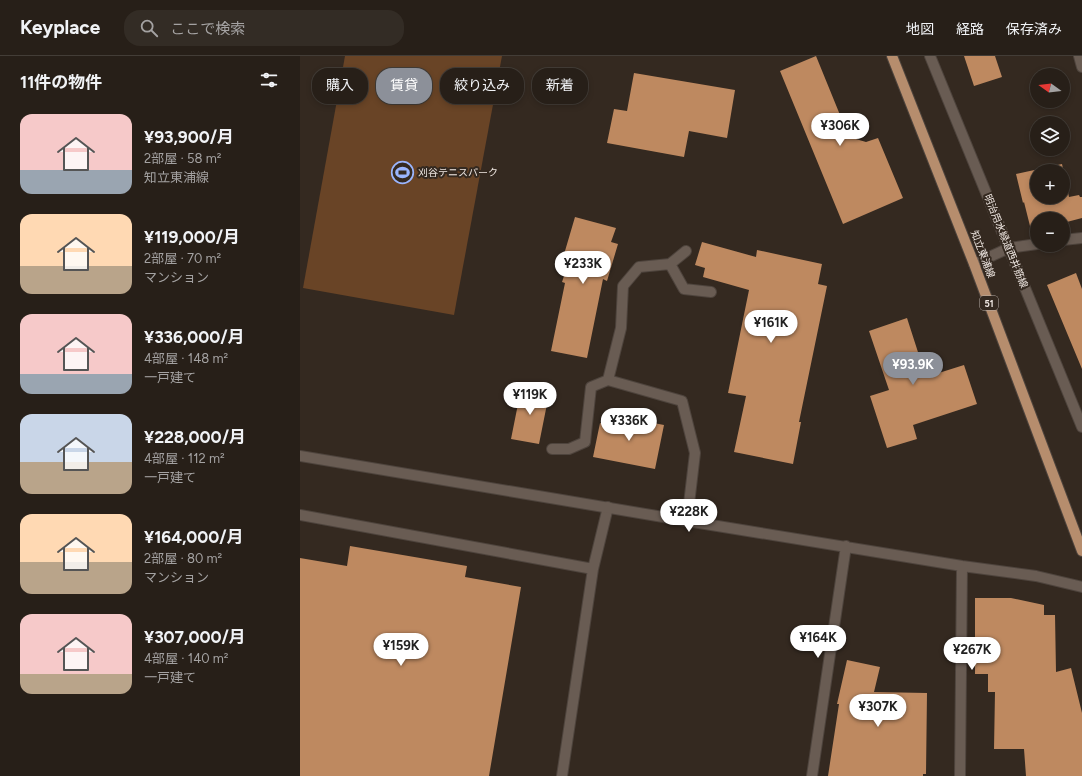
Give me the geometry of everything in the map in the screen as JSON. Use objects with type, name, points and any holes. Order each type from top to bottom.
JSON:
[{"type":"main road","name":"知立東浦線","points":[[892,56],[974,264],[1082,551]]},
{"type":"street","name":"明治用水緑道西井筋線","points":[[930,56],[1082,427]]},
{"type":"street","points":[[1079,56],[1082,67]]},
{"type":"street","points":[[1070,239],[1082,238]]},
{"type":"street","points":[[974,264],[1009,248],[1030,245]]},
{"type":"street","points":[[608,380],[621,328],[622,286],[639,267],[670,264],[686,251]]},
{"type":"street","points":[[670,264],[684,289],[711,292]]},
{"type":"street","points":[[552,450],[569,449],[585,442],[591,387],[608,380],[682,401],[695,452],[686,521]]},
{"type":"street","points":[[300,456],[686,521],[962,566],[1036,576],[1082,586]]},
{"type":"street","points":[[562,776],[593,569],[608,507]]},
{"type":"street","points":[[300,515],[593,569]]},
{"type":"street","points":[[812,776],[846,546]]},
{"type":"street","points":[[960,776],[962,566]]},
{"type":"shaded area","name":"刈谷テニスパーク","points":[[345,56],[502,56],[500,68],[440,68],[440,104],[493,104],[454,315],[303,288],[336,104],[368,104],[368,68],[343,68]]},
{"type":"building","points":[[816,56],[849,137],[866,142],[878,138],[903,198],[843,224],[780,71]]},
{"type":"building","points":[[964,56],[995,56],[1002,77],[974,86]]},
{"type":"building","points":[[634,73],[735,90],[727,138],[689,131],[684,157],[607,143],[614,109],[627,111]]},
{"type":"building","points":[[1030,171],[1030,204],[1070,204],[1070,197],[1079,195],[1082,197],[1082,218],[1070,221],[1070,212],[1030,212],[1030,226],[1024,202],[1023,203],[1016,174]]},
{"type":"building","points":[[575,217],[616,228],[611,242],[618,244],[607,281],[603,279],[587,358],[551,351],[565,283],[562,282],[566,270],[560,268]]},
{"type":"building","points":[[702,242],[756,257],[757,250],[822,264],[818,284],[827,286],[799,422],[801,422],[793,464],[734,452],[746,396],[728,393],[749,290],[703,277],[705,268],[695,265]]},
{"type":"building","points":[[1076,273],[1082,289],[1082,369],[1047,285]]},
{"type":"building","points":[[907,318],[926,377],[964,365],[977,404],[913,425],[917,439],[887,448],[870,396],[889,390],[869,331]]},
{"type":"building","points":[[521,389],[549,394],[539,444],[511,439]]},
{"type":"building","points":[[612,415],[664,425],[655,469],[593,457],[600,423],[610,425]]},
{"type":"building","points":[[350,546],[467,566],[465,577],[521,587],[489,776],[300,776],[300,558],[347,566]]},
{"type":"building","points":[[975,598],[1011,598],[1044,605],[1044,615],[1055,615],[1056,672],[1071,668],[1082,713],[1082,776],[1026,776],[1024,749],[994,749],[995,692],[988,692],[988,674],[975,674]]},
{"type":"building","points":[[847,660],[880,667],[874,692],[927,693],[926,774],[923,774],[923,776],[828,776],[839,704],[837,704]]},
{"type":"place","name":"刈谷テニスパーク","points":[[402,172]]}]
